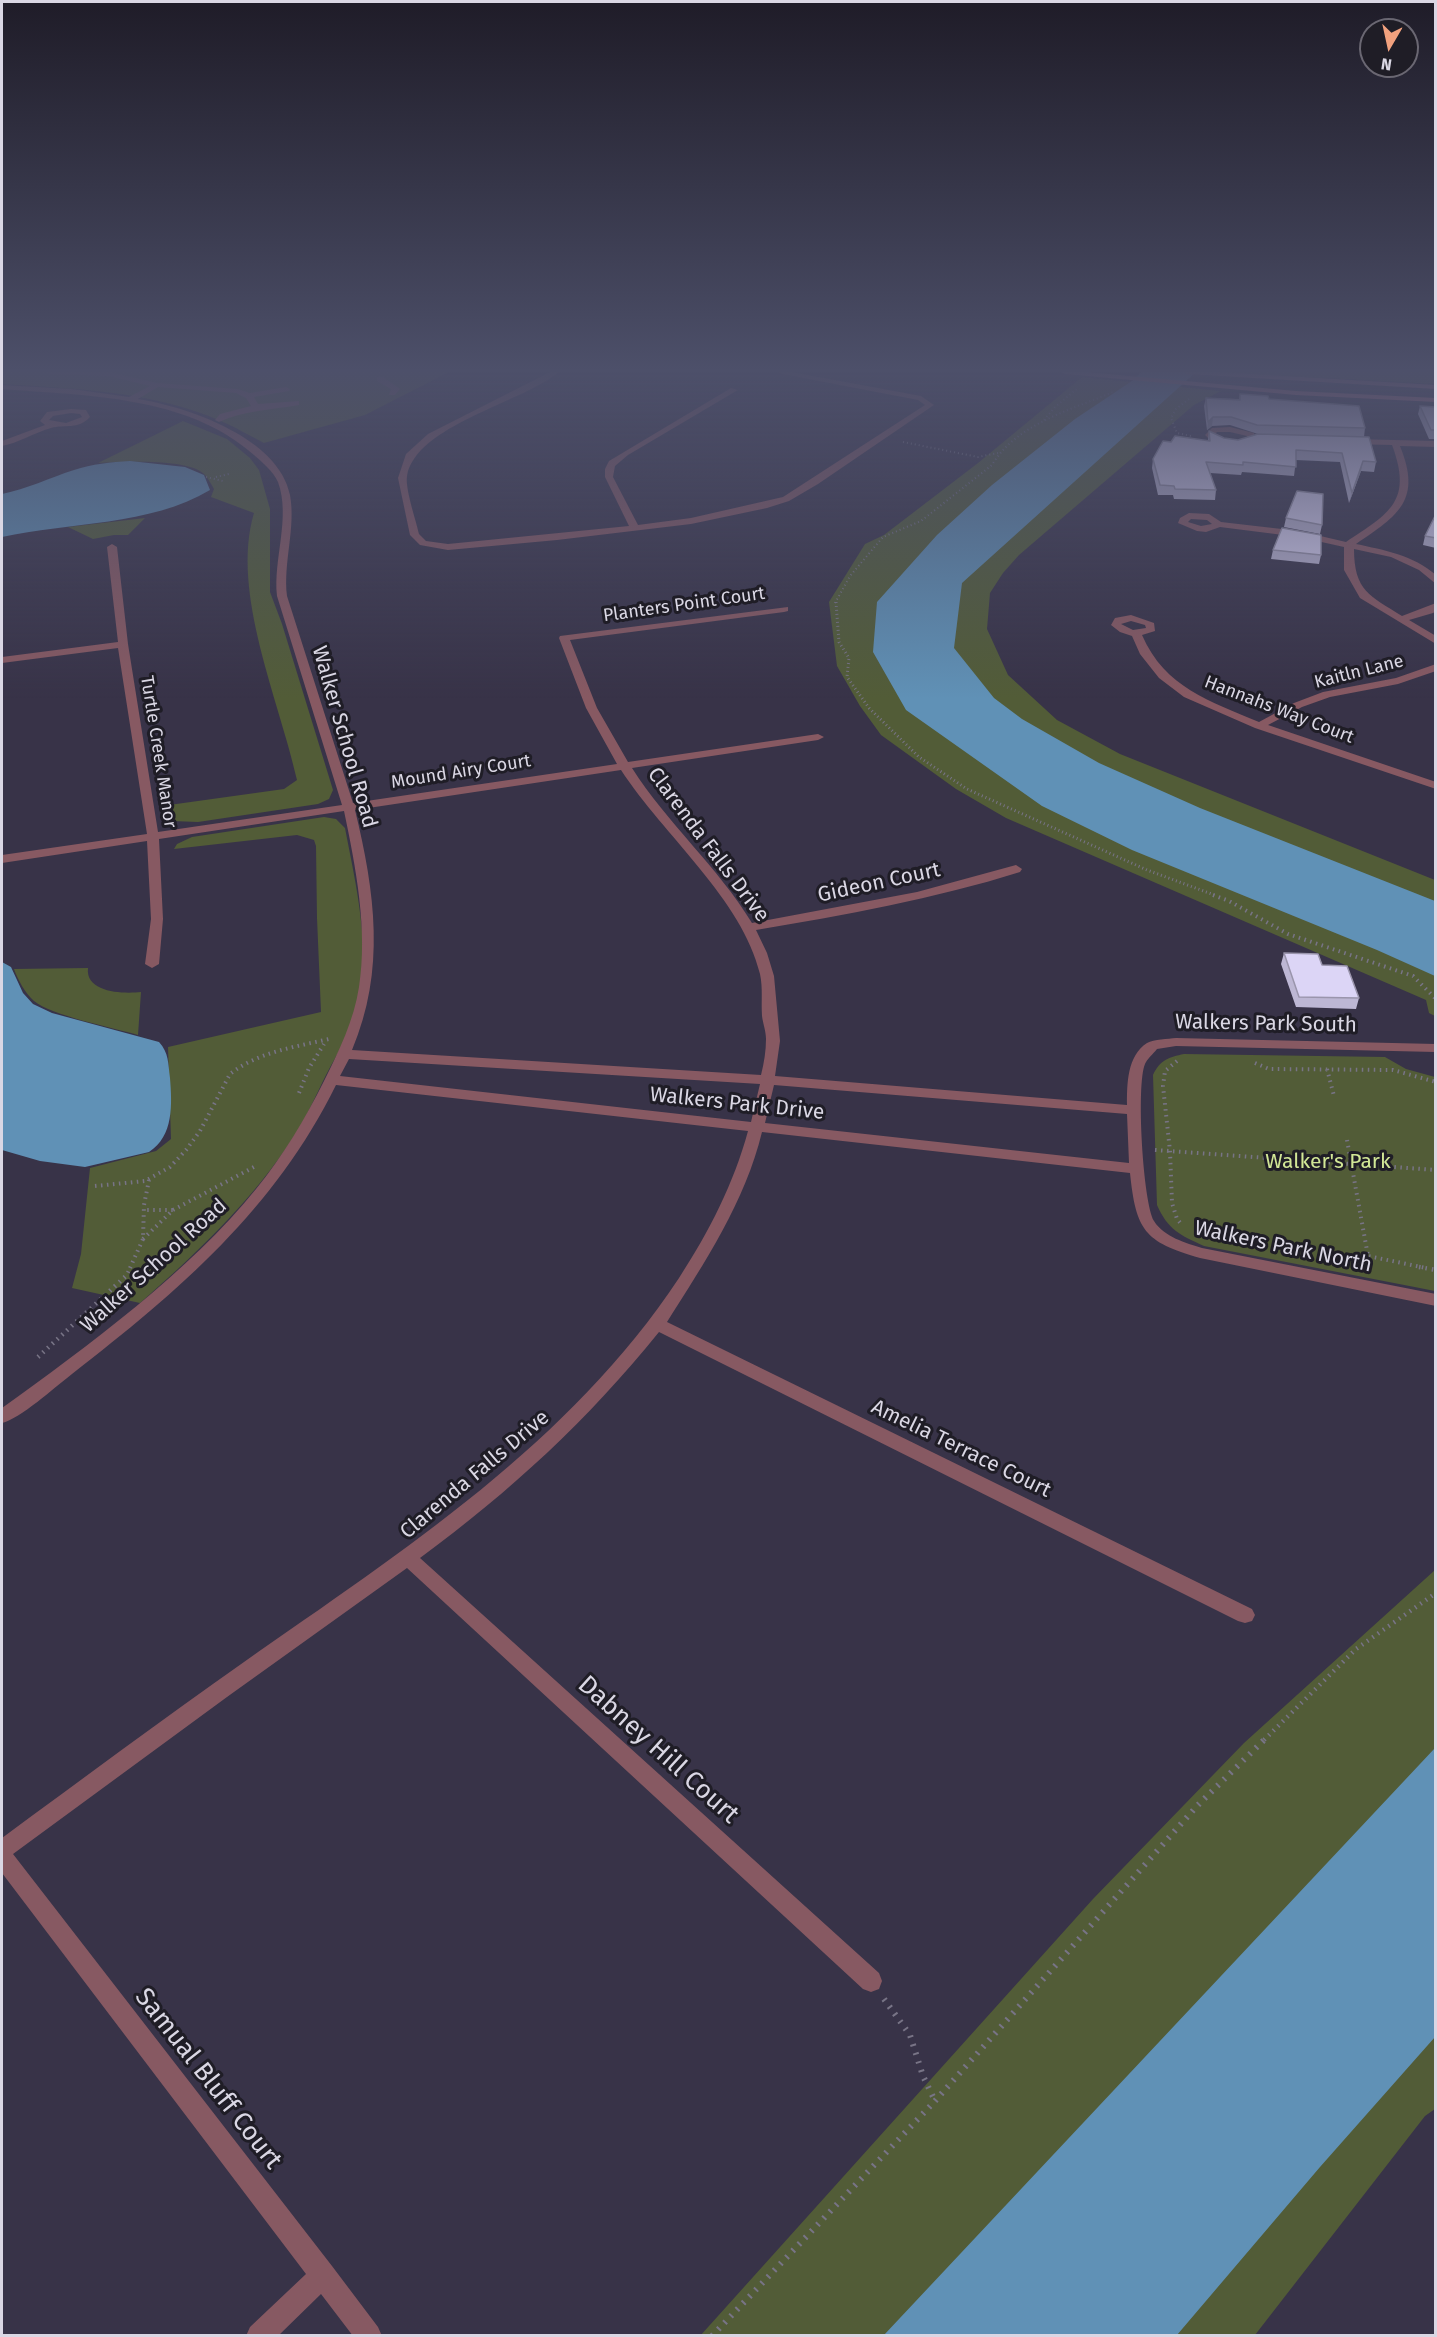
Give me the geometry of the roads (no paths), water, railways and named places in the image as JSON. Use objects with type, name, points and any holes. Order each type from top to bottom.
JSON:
[{"type":"street","name":"Walker School Road","points":[[2,1417],[70,1368],[166,1288],[217,1241],[262,1192],[304,1131],[333,1080],[365,994],[370,951],[367,906],[348,808],[281,593],[282,544],[287,513],[281,481]]},
{"type":"street","points":[[403,481],[415,535],[423,543],[470,546],[635,528],[741,513],[786,499],[816,481]]},
{"type":"street","points":[[611,481],[635,528]]},
{"type":"street","points":[[1349,544],[1389,518],[1405,496],[1404,481]]},
{"type":"street","points":[[1218,524],[1299,534],[1394,555],[1422,568],[1436,581]]},
{"type":"street","points":[[1349,544],[1349,570],[1363,596],[1436,641]]},
{"type":"street","name":"Turtle Creek Manor","points":[[112,547],[123,645],[153,837],[157,919],[152,964]]},
{"type":"street","points":[[1400,620],[1429,611],[1436,606]]},
{"type":"street","name":"Planters Point Court","points":[[589,635],[784,609]]},
{"type":"street","name":"Hannahs Way Court","points":[[1136,633],[1145,654],[1172,683],[1188,695],[1259,726],[1436,789]]},
{"type":"street","name":"Clarenda Falls Drive","points":[[2,1850],[153,1738],[408,1558],[505,1483],[548,1446],[600,1392],[657,1324],[681,1291],[721,1221],[750,1153],[768,1080],[773,1035],[770,1024],[768,981],[762,957],[733,904],[659,815],[622,765],[576,674],[564,638],[589,635]]},
{"type":"street","points":[[2,660],[123,645]]},
{"type":"street","name":"Kaitln Lane","points":[[1259,726],[1298,705],[1328,694],[1398,681],[1436,667]]},
{"type":"street","name":"Mound Airy Court","points":[[2,859],[818,737]]},
{"type":"street","name":"Gideon Court","points":[[748,928],[933,892],[1016,870]]},
{"type":"street","name":"Walkers Park South","points":[[1137,1169],[1134,1110],[1137,1065],[1152,1046],[1176,1042],[1436,1048]]},
{"type":"street","name":"Walkers Park Drive","points":[[344,1054],[768,1080],[1134,1110]]},
{"type":"street","name":"Walkers Park Drive","points":[[333,1080],[1137,1169]]},
{"type":"street","name":"Walkers Park North","points":[[1137,1169],[1145,1220],[1167,1242],[1200,1253],[1436,1300]]},
{"type":"street","name":"Amelia Terrace Court","points":[[657,1324],[1245,1615]]},
{"type":"street","name":"Dabney Hill Court","points":[[408,1558],[871,1982]]},
{"type":"street","name":"Samual Bluff Court","points":[[2,1857],[369,2336]]},
{"type":"street","points":[[259,2336],[323,2275]]},
{"type":"water","points":[[43,481],[206,481],[210,490],[187,502],[135,517],[2,537],[2,494]]},
{"type":"water","points":[[997,481],[1075,481],[962,583],[954,648],[994,698],[1022,719],[1099,763],[1200,808],[1435,901],[1435,976],[1132,850],[1042,806],[906,710],[873,652],[877,602],[937,535]]},
{"type":"water","points":[[2,962],[11,967],[23,993],[33,1004],[52,1013],[159,1042],[168,1058],[171,1109],[163,1137],[149,1152],[85,1167],[40,1161],[2,1150]]},
{"type":"water","points":[[1435,1748],[1435,2037],[1320,2167],[1177,2335],[884,2335]]},
{"type":"park label","name":"Walker's Park","points":[[1328,1162]]}]
